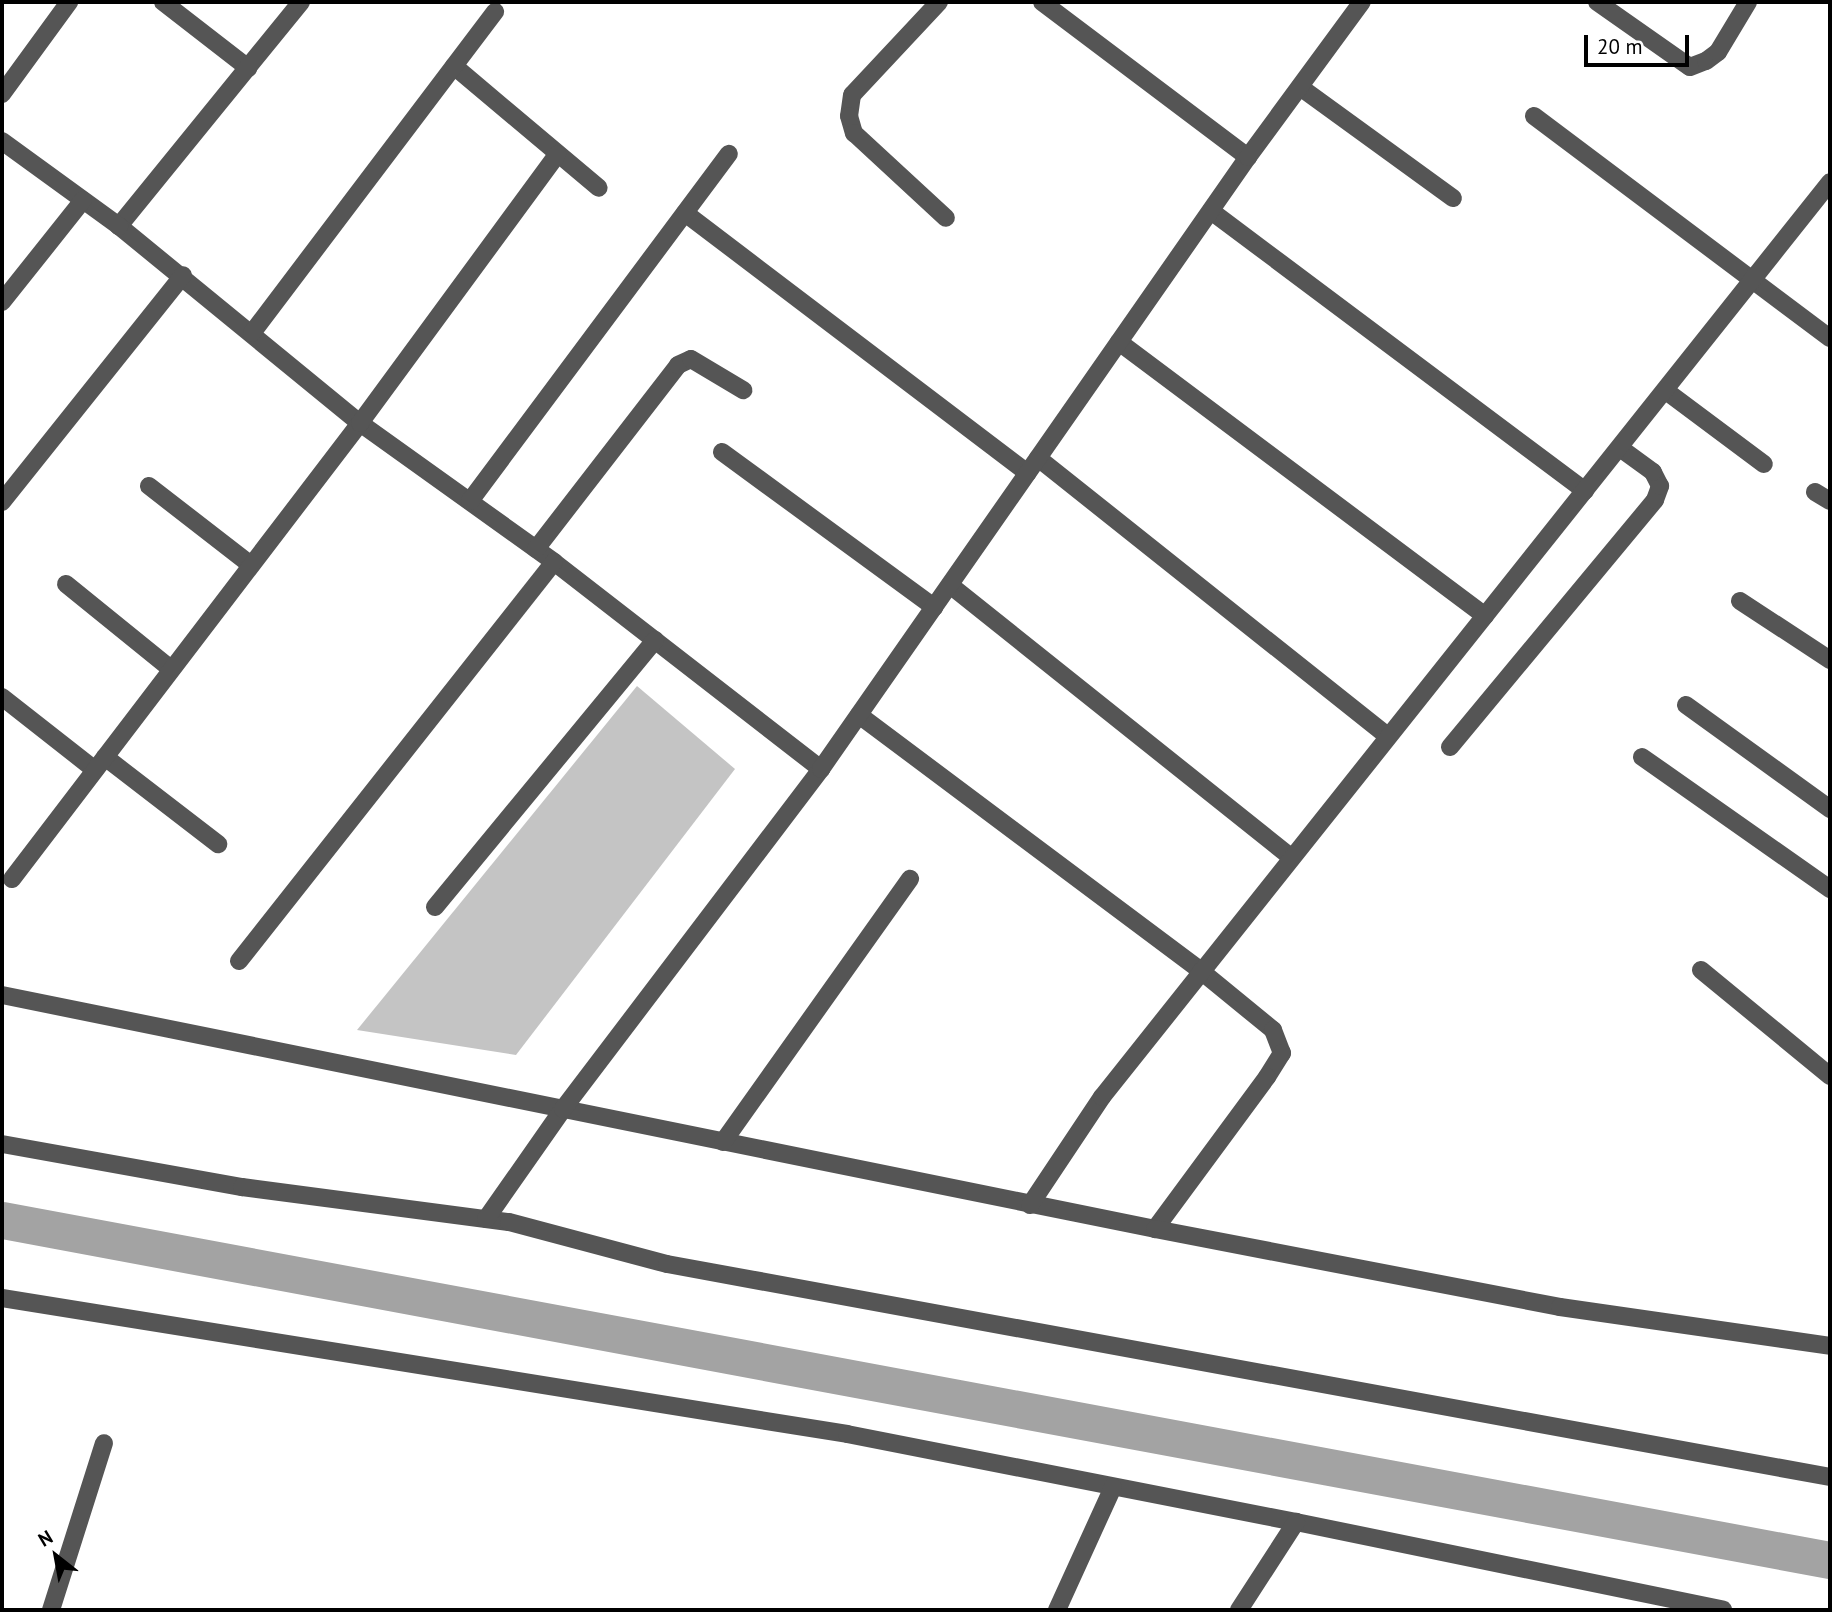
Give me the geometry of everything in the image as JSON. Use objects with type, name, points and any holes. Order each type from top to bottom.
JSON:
[{"type":"street","points":[[2,94],[69,2]]},
{"type":"street","points":[[163,2],[248,68]]},
{"type":"street","points":[[119,226],[301,2]]},
{"type":"street","points":[[939,2],[852,95],[849,116],[854,133],[946,218]]},
{"type":"street","points":[[1042,2],[1248,157]]},
{"type":"street","points":[[486,1219],[563,1109],[821,769],[1248,157],[1362,2]]},
{"type":"street","points":[[1597,2],[1690,67],[1706,61],[1718,52],[1748,2]]},
{"type":"street","points":[[252,333],[495,12]]},
{"type":"street","points":[[454,66],[599,188]]},
{"type":"street","points":[[1300,87],[1453,198]]},
{"type":"street","points":[[1534,116],[1830,338]]},
{"type":"street","points":[[2,141],[183,275],[360,423],[554,562],[821,769]]},
{"type":"street","points":[[470,501],[729,154]]},
{"type":"street","points":[[12,879],[360,423],[557,155]]},
{"type":"street","points":[[1030,1205],[1102,1097],[1387,736],[1829,186]]},
{"type":"street","points":[[2,302],[83,200]]},
{"type":"street","points":[[1211,211],[1585,491]]},
{"type":"street","points":[[685,213],[1033,465],[1387,736]]},
{"type":"street","points":[[2,502],[183,275]]},
{"type":"street","points":[[1119,342],[1485,615]]},
{"type":"street","points":[[536,549],[678,365],[691,359],[743,390]]},
{"type":"street","points":[[1666,391],[1764,464]]},
{"type":"street","points":[[1451,747],[1655,500],[1660,486],[1653,472],[1620,448]]},
{"type":"street","points":[[722,452],[934,607]]},
{"type":"street","points":[[149,486],[251,565]]},
{"type":"street","points":[[239,961],[554,562]]},
{"type":"street","points":[[66,584],[172,669]]},
{"type":"street","points":[[950,585],[1291,858]]},
{"type":"street","points":[[1740,601],[1830,660]]},
{"type":"street","points":[[435,907],[655,640]]},
{"type":"street","points":[[2,697],[218,844]]},
{"type":"street","points":[[1686,705],[1830,809]]},
{"type":"street","points":[[859,715],[1201,971],[1273,1030],[1282,1053],[1155,1230]]},
{"type":"street","points":[[1643,757],[1830,889]]},
{"type":"street","points":[[723,1142],[910,879]]},
{"type":"street","points":[[1701,970],[1830,1076]]},
{"type":"street","points":[[2,995],[1155,1230],[1560,1307],[1830,1346]]},
{"type":"street","points":[[2,1143],[242,1187],[509,1222],[667,1264],[1830,1477]]},
{"type":"street","points":[[2,1298],[847,1434],[1296,1522],[1723,1610]]},
{"type":"street","points":[[51,1610],[104,1443]]},
{"type":"street","points":[[1057,1610],[1113,1487]]},
{"type":"street","points":[[1239,1610],[1296,1522]]},
{"type":"building","points":[[637,686],[735,769],[516,1055],[357,1030]]},
{"type":"waterway","points":[[2,1220],[1830,1560]]}]
